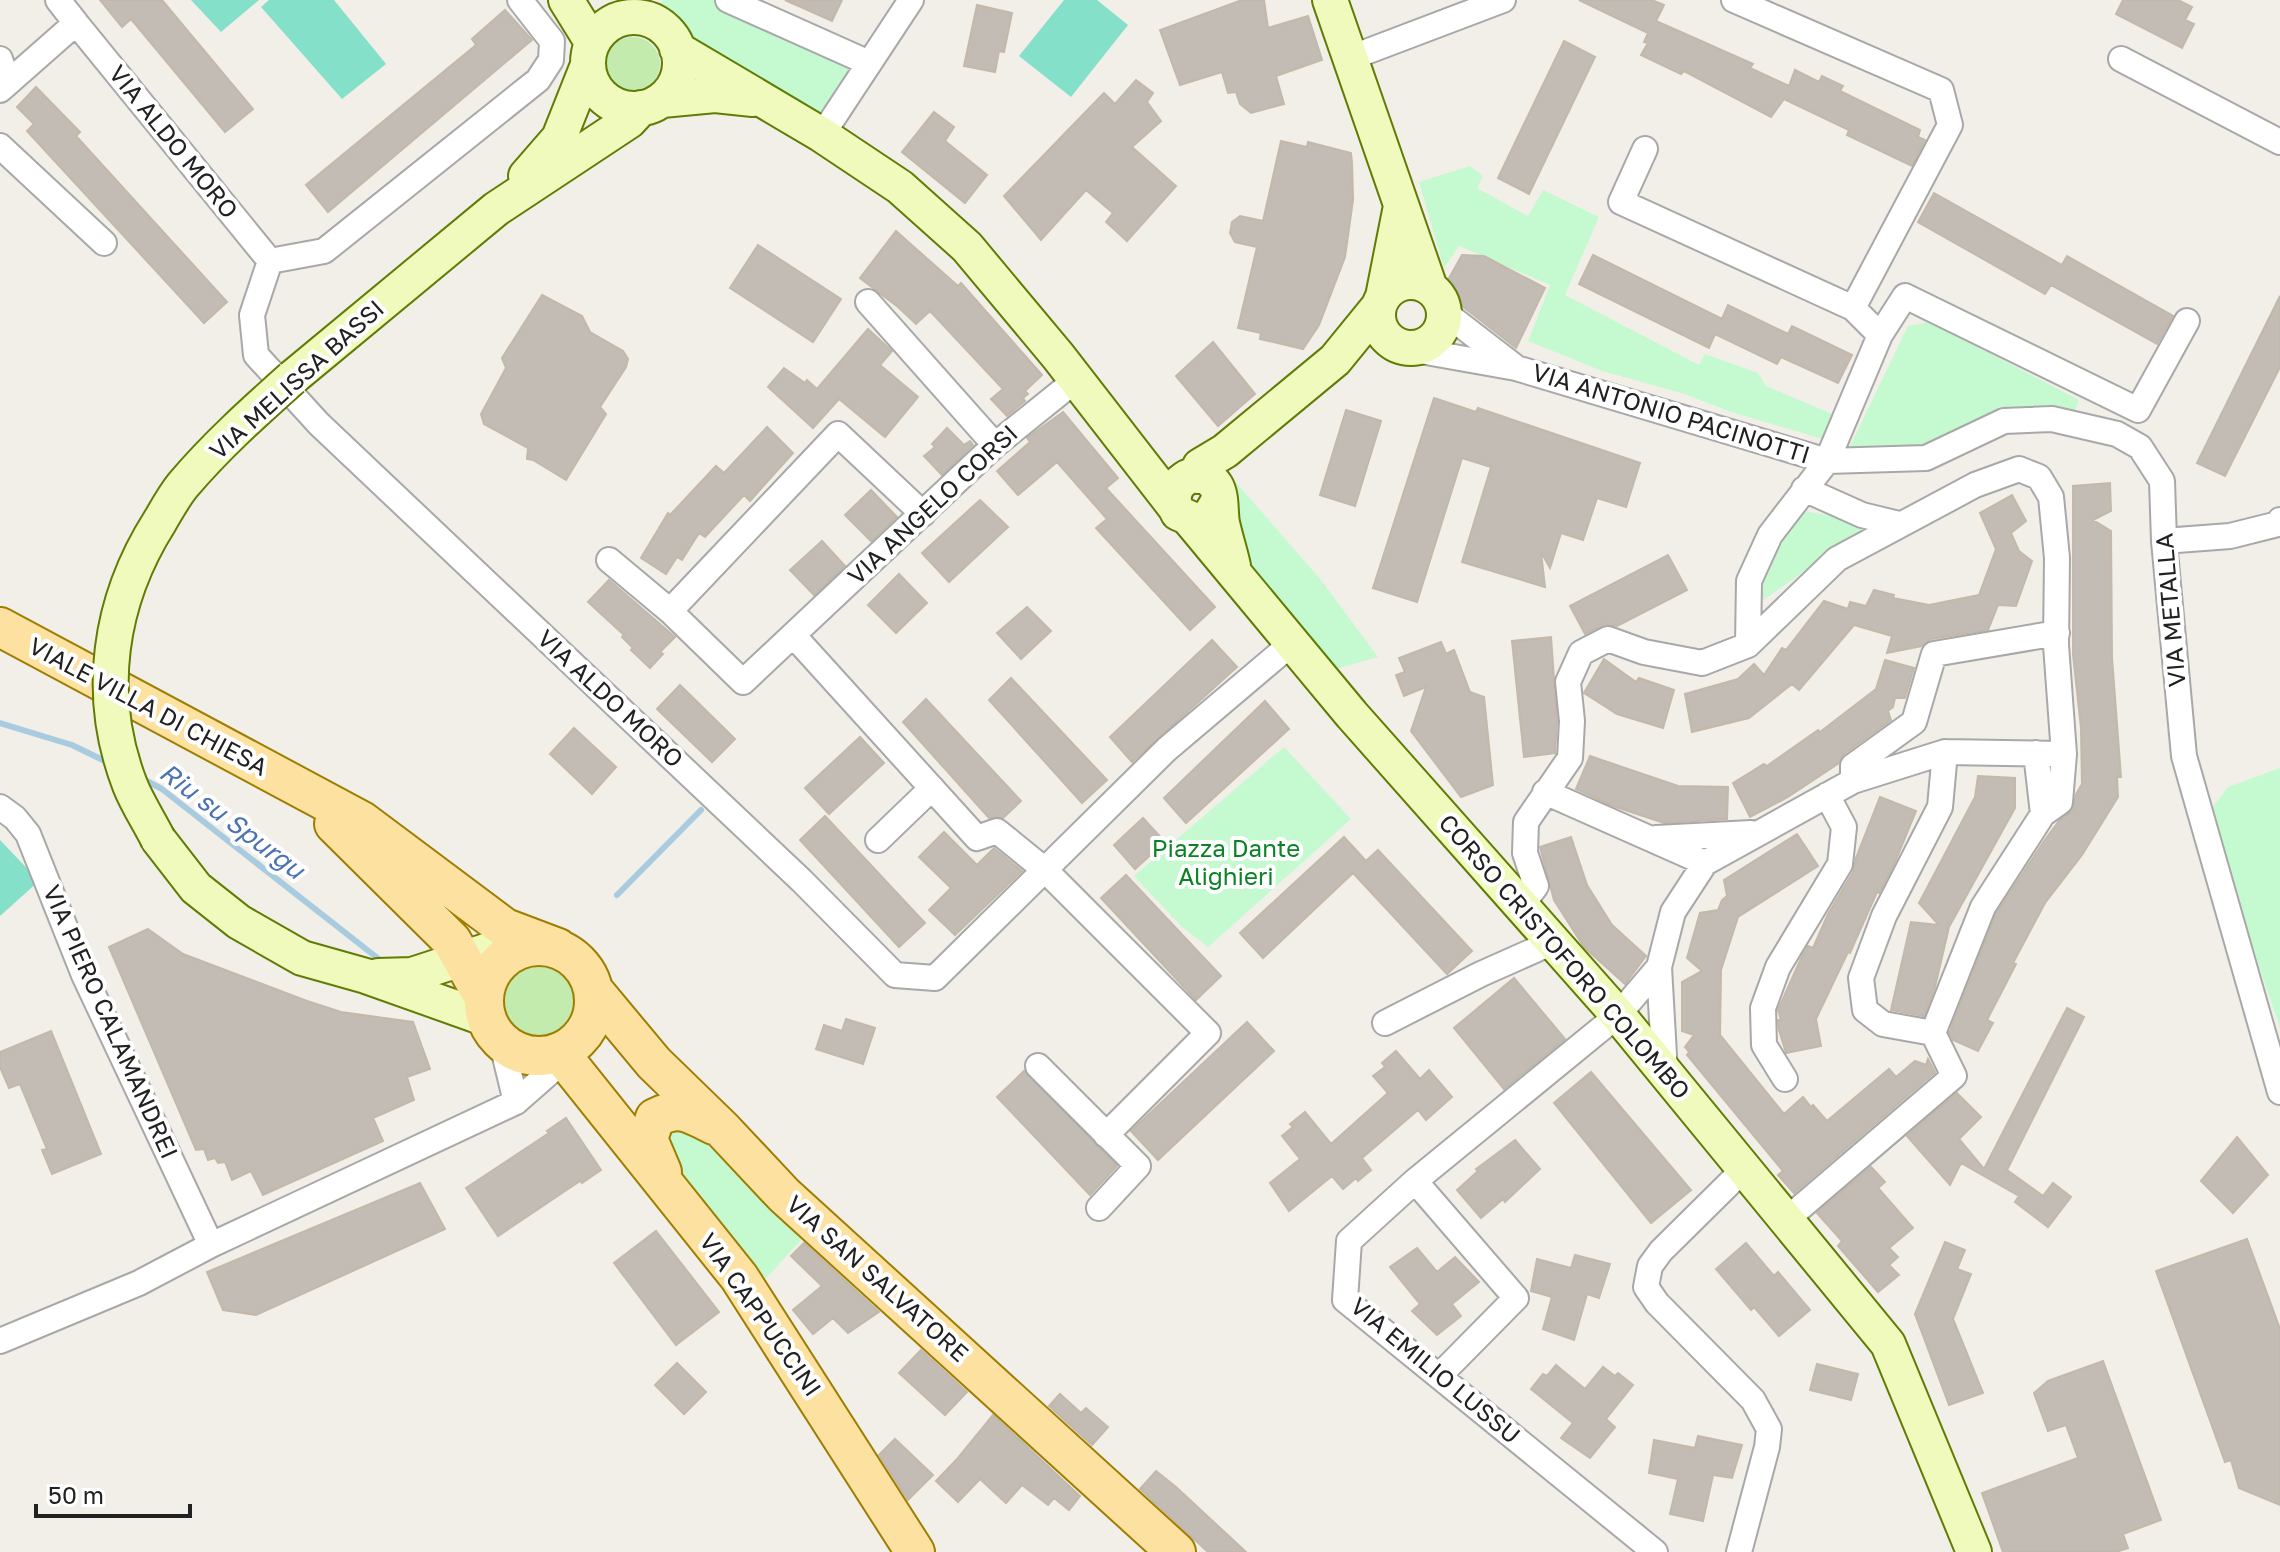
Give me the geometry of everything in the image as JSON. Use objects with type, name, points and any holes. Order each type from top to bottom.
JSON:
[{"type":"main road","name":"VIALE VILLA DI CHIESA","points":[[0,627],[362,821],[505,928],[558,948]]},
{"type":"main road","name":"VIALE VILLA DI CHIESA","points":[[295,786],[452,941],[490,1019]]},
{"type":"main road","points":[[536,945],[558,948],[582,965],[594,991],[594,1010],[588,1028],[576,1043],[554,1054],[523,1054],[490,1019],[486,986],[496,966],[514,951],[536,945]]},
{"type":"main road","name":"VIA SAN SALVATORE","points":[[594,991],[654,1063],[784,1195],[1176,1552]]},
{"type":"main road","name":"VIA CAPPUCCINI","points":[[554,1054],[669,1188],[739,1277],[915,1552]]},
{"type":"main road","points":[[669,1188],[648,1139],[655,1118],[682,1110],[723,1130]]},
{"type":"street","name":"VIA ALDO MORO","points":[[58,0],[270,261],[252,315],[256,355],[319,424],[802,881],[895,975],[935,978],[1167,749],[1291,644]]},
{"type":"street","points":[[270,261],[324,251],[538,80],[551,60],[552,41],[520,0]]},
{"type":"street","points":[[566,0],[590,54],[593,85],[603,98],[617,106],[715,95],[761,99]]},
{"type":"street","points":[[606,0],[635,18],[661,27],[677,49],[678,77],[672,90],[652,104]]},
{"type":"street","points":[[728,0],[869,63]]},
{"type":"street","points":[[822,135],[911,0]]},
{"type":"street","points":[[1330,0],[1437,300],[1439,334],[1431,342],[1335,360]]},
{"type":"street","points":[[1350,58],[1503,0]]},
{"type":"street","points":[[1734,0],[1941,90],[1950,125],[1853,308]]},
{"type":"street","points":[[590,54],[610,24],[635,18]]},
{"type":"street","points":[[4,86],[76,23]]},
{"type":"street","points":[[677,49],[822,135],[900,187],[967,247],[1077,379],[1127,447],[1179,470],[1198,496]]},
{"type":"street","name":"VIA MELISSA BASSI","points":[[496,209],[559,138],[590,54]]},
{"type":"street","points":[[0,59],[4,86]]},
{"type":"street","points":[[2121,59],[2280,142]]},
{"type":"street","name":"VIA MELISSA BASSI","points":[[490,1019],[366,976],[302,958],[239,922],[196,888],[158,839],[131,787],[120,755],[111,679],[113,639],[124,592],[144,547],[181,487],[240,424],[496,209],[652,104]]},
{"type":"street","points":[[0,146],[104,243]]},
{"type":"street","points":[[1645,149],[1621,202],[1853,308],[1880,335]]},
{"type":"street","points":[[1401,206],[1378,322],[1382,332],[1404,348]]},
{"type":"street","points":[[1335,360],[1397,285],[1419,283],[1437,300]]},
{"type":"street","points":[[1748,645],[1749,581],[1770,535],[1827,461],[1880,335],[1905,296],[2138,410],[2187,321]]},
{"type":"street","name":"VIA ANTONIO PACINOTTI","points":[[1437,300],[1516,368]]},
{"type":"street","points":[[868,302],[995,445]]},
{"type":"street","name":"VIA ANTONIO PACINOTTI","points":[[1404,348],[1516,368],[1827,461]]},
{"type":"street","name":"CORSO CRISTOFORO COLOMBO","points":[[1335,360],[1225,451],[1198,496],[1222,522],[1235,574],[1291,644],[1618,1015],[1888,1344],[1974,1552]]},
{"type":"street","name":"VIA ANGELO CORSI","points":[[670,611],[743,682],[995,445],[1077,379]]},
{"type":"street","name":"VIA METALLA","points":[[1827,461],[1926,458],[2004,421],[2052,419],[2117,434],[2140,447],[2162,481],[2164,541],[2184,756],[2280,1092]]},
{"type":"street","points":[[609,560],[670,611],[838,434],[923,514]]},
{"type":"street","points":[[1521,906],[1536,886],[1525,853],[1526,822],[1570,758],[1572,721],[1568,682],[1581,653],[1608,639],[1644,652],[1702,663],[1748,645],[1837,559],[1899,524],[1975,485],[2019,469],[2039,477],[2051,497],[2057,558],[2057,633],[2064,754],[2060,802],[2043,814],[1983,907],[1933,1033],[1954,1076],[1787,1219]]},
{"type":"street","points":[[1804,489],[1862,515],[1899,524]]},
{"type":"street","points":[[2164,541],[2230,536],[2278,524],[2280,520]]},
{"type":"street","points":[[1920,760],[1914,722],[1934,654],[2057,633]]},
{"type":"street","points":[[793,635],[977,838],[997,831],[1045,870],[1208,1033],[1106,1135]]},
{"type":"street","points":[[1853,781],[1853,766],[1914,722]]},
{"type":"street","points":[[1665,1073],[1659,967],[1673,912],[1705,863],[1853,781],[1945,752],[2064,754]]},
{"type":"street","points":[[1933,1033],[1883,1024],[1865,1010],[1861,978],[1884,916],[1940,807],[1945,752]]},
{"type":"street","points":[[2036,753],[2043,814]]},
{"type":"street","points":[[878,840],[932,788]]},
{"type":"street","points":[[1545,792],[1705,863]]},
{"type":"street","points":[[1785,1079],[1764,1045],[1763,1008],[1778,967],[1840,864],[1844,827],[1827,795]]},
{"type":"street","name":"VIA PIERO CALAMANDREI","points":[[0,807],[15,818],[28,834],[84,975],[211,1245]]},
{"type":"street","points":[[1650,839],[1757,833]]},
{"type":"street","points":[[1496,878],[1525,853]]},
{"type":"street","points":[[1385,1023],[1481,974],[1553,942]]},
{"type":"street","name":"VIA MELISSA BASSI","points":[[366,976],[412,975],[492,949],[514,951]]},
{"type":"street","name":"VIA EMILIO LUSSU","points":[[1655,1552],[1345,1300],[1349,1241],[1415,1181],[1618,1015],[1659,967]]},
{"type":"street","points":[[490,1019],[516,1102]]},
{"type":"street","points":[[0,1341],[139,1283],[211,1245],[516,1102],[549,1073],[554,1054]]},
{"type":"street","points":[[1038,1066],[1138,1166],[1099,1208]]},
{"type":"street","points":[[1739,1552],[1769,1429],[1753,1400],[1657,1303],[1646,1287],[1650,1266],[1661,1251],[1745,1168]]},
{"type":"street","points":[[1415,1181],[1516,1298],[1439,1376]]},
{"type":"green space","points":[[191,0],[259,0],[221,32]]},
{"type":"green space","points":[[269,0],[334,0],[386,64],[342,99],[261,7]]},
{"type":"green space","points":[[663,0],[717,0],[856,69],[819,127],[680,47],[672,32],[651,16]]},
{"type":"green space","points":[[1064,0],[1097,0],[1128,25],[1071,97],[1019,56]]},
{"type":"green space","points":[[633,37],[652,45],[660,64],[652,83],[633,91],[614,83],[606,64],[614,45]]},
{"type":"green space","points":[[1470,166],[1483,176],[1477,188],[1528,216],[1543,190],[1599,217],[1565,295],[1699,365],[1705,354],[1758,373],[1766,386],[1832,414],[1826,440],[1728,411],[1685,394],[1602,371],[1528,341],[1550,285],[1459,246],[1444,268],[1419,182]]},
{"type":"green space","points":[[1930,322],[2079,400],[2074,413],[2025,411],[1977,420],[1922,450],[1882,454],[1850,446],[1908,326]]},
{"type":"green space","points":[[1232,478],[1321,580],[1378,657],[1336,669],[1242,570],[1224,503]]},
{"type":"green space","points":[[1805,511],[1857,521],[1862,531],[1763,600],[1757,576],[1786,519]]},
{"type":"green space","name":"Piazza Dante Alighieri","points":[[1284,747],[1351,819],[1208,947],[1181,926],[1134,876]]},
{"type":"green space","points":[[2280,768],[2280,1028],[2235,895],[2212,808],[2228,787]]},
{"type":"green space","points":[[0,840],[39,881],[0,916]]},
{"type":"green space","points":[[539,960],[555,964],[568,972],[576,985],[580,1001],[576,1017],[568,1030],[555,1038],[539,1042],[523,1038],[510,1030],[502,1017],[498,1001],[502,985],[510,972],[523,964]]},
{"type":"green space","points":[[667,1124],[700,1129],[803,1238],[758,1287],[671,1181]]},
{"type":"building","points":[[100,0],[162,0],[253,109],[225,132],[131,19],[122,27]]},
{"type":"building","points":[[785,0],[842,0],[832,21]]},
{"type":"building","points":[[1242,0],[1264,0],[1268,28],[1308,16],[1322,60],[1276,76],[1284,104],[1251,113],[1240,104],[1236,92],[1228,93],[1222,72],[1180,85],[1160,30]]},
{"type":"building","points":[[1579,0],[1652,0],[1664,5],[1656,21],[1753,64],[1750,68],[1789,86],[1795,70],[1819,82],[1822,76],[1843,86],[1840,91],[1920,130],[1918,137],[1925,140],[1912,166],[1847,135],[1849,130],[1784,99],[1771,117],[1684,71],[1681,74],[1641,55],[1648,43],[1644,42],[1648,33]]},
{"type":"building","points":[[2123,0],[2178,0],[2192,7],[2185,20],[2194,24],[2182,48],[2116,14]]},
{"type":"building","points":[[977,5],[1012,13],[1004,52],[999,51],[995,72],[964,66]]},
{"type":"building","points":[[505,10],[532,40],[328,212],[306,185],[476,45],[472,39]]},
{"type":"building","points":[[1564,41],[1595,57],[1529,194],[1498,178]]},
{"type":"building","points":[[1136,80],[1153,93],[1147,102],[1161,121],[1132,147],[1176,186],[1127,241],[1106,222],[1113,213],[1086,190],[1041,240],[1004,196],[1104,93],[1115,104]]},
{"type":"building","points":[[36,87],[80,132],[76,136],[227,302],[204,323],[27,131],[34,124],[17,107]]},
{"type":"building","points":[[934,112],[954,127],[945,141],[987,175],[965,203],[902,152]]},
{"type":"building","points":[[1281,141],[1307,147],[1308,142],[1351,153],[1353,200],[1345,257],[1319,325],[1303,349],[1260,339],[1261,333],[1238,328],[1257,247],[1235,242],[1230,233],[1232,222],[1240,216],[1263,221]]},
{"type":"building","points":[[1934,193],[2062,265],[2067,256],[2173,316],[2157,344],[2051,285],[2045,294],[1918,222]]},
{"type":"building","points":[[896,231],[958,286],[961,283],[1042,375],[1025,391],[1028,394],[1023,398],[1025,401],[1007,416],[991,399],[1003,389],[930,311],[916,324],[860,278]]},
{"type":"building","points":[[758,245],[841,299],[813,342],[730,288]]},
{"type":"building","points":[[1462,255],[1484,256],[1545,288],[1516,348],[1448,295],[1448,280]]},
{"type":"building","points":[[1593,255],[1722,319],[1728,305],[1788,334],[1792,326],[1852,355],[1838,383],[1781,357],[1777,364],[1715,334],[1709,348],[1579,284]]},
{"type":"building","points":[[542,295],[582,316],[590,332],[623,351],[628,359],[600,407],[606,414],[566,480],[527,459],[528,448],[484,424],[481,414],[506,368],[502,358]]},
{"type":"building","points":[[2280,296],[2280,367],[2225,476],[2197,463]]},
{"type":"building","points":[[868,329],[892,351],[880,365],[918,397],[885,437],[839,399],[813,428],[768,387],[784,368],[817,389]]},
{"type":"building","points":[[1213,342],[1255,394],[1218,426],[1176,376]]},
{"type":"building","points":[[1434,398],[1476,412],[1478,408],[1640,463],[1626,507],[1597,498],[1583,540],[1561,533],[1550,568],[1541,552],[1545,587],[1462,562],[1491,467],[1462,458],[1417,602],[1373,588]]},
{"type":"building","points":[[1346,410],[1381,421],[1355,506],[1320,495]]},
{"type":"building","points":[[1063,412],[1118,478],[1106,488],[1215,607],[1190,630],[1096,528],[1107,519],[1057,462],[1018,495],[997,471],[1030,442],[1027,438]]},
{"type":"building","points":[[767,427],[793,453],[750,501],[744,495],[705,537],[699,533],[682,560],[677,557],[666,574],[641,558],[668,513],[670,515],[716,466],[724,473]]},
{"type":"building","points":[[947,428],[964,445],[970,441],[973,445],[942,475],[924,456],[935,447],[932,444]]},
{"type":"building","points":[[2110,483],[2111,511],[2093,520],[2111,531],[2112,658],[2121,777],[2117,777],[2118,797],[2082,855],[2045,903],[1987,1020],[1993,1023],[1978,1051],[1953,1040],[1949,1032],[1996,914],[2044,841],[2059,821],[2073,810],[2082,784],[2081,728],[2073,655],[2073,486]]},
{"type":"building","points":[[871,490],[897,517],[871,541],[845,515]]},
{"type":"building","points":[[2012,495],[2026,521],[2011,533],[2019,551],[2032,561],[2016,606],[1998,605],[1988,630],[1931,639],[1922,646],[1887,653],[1892,636],[1854,625],[1799,690],[1792,684],[1749,718],[1692,732],[1685,694],[1738,679],[1754,664],[1764,675],[1782,648],[1786,650],[1824,601],[1848,609],[1850,602],[1866,606],[1874,590],[1894,595],[1893,598],[1929,605],[1979,595],[1996,549],[1980,513]]},
{"type":"building","points":[[980,500],[1008,527],[949,582],[922,553]]},
{"type":"building","points":[[822,541],[845,566],[814,595],[790,570]]},
{"type":"building","points":[[1668,555],[1687,590],[1617,626],[1606,624],[1585,634],[1570,606]]},
{"type":"building","points":[[899,574],[927,603],[896,633],[868,605]]},
{"type":"building","points":[[609,580],[675,637],[650,668],[631,650],[633,648],[622,637],[624,635],[588,602]]},
{"type":"building","points":[[1027,607],[1051,631],[1021,659],[997,633]]},
{"type":"building","points":[[1551,637],[1557,721],[1555,753],[1524,757],[1512,641]]},
{"type":"building","points":[[1212,640],[1237,667],[1132,762],[1110,737]]},
{"type":"building","points":[[1441,642],[1446,654],[1454,650],[1470,692],[1484,697],[1493,785],[1461,797],[1411,731],[1426,687],[1404,696],[1396,675],[1405,672],[1399,658]]},
{"type":"building","points":[[1604,659],[1636,682],[1639,678],[1674,690],[1663,728],[1617,714],[1584,693]]},
{"type":"building","points":[[1885,660],[1914,668],[1905,698],[1895,698],[1893,707],[1888,711],[1891,720],[1844,754],[1839,763],[1788,797],[1750,817],[1733,783],[1764,764],[1767,766],[1818,730],[1820,732],[1876,689]]},
{"type":"building","points":[[1011,678],[1107,780],[1082,803],[989,700]]},
{"type":"building","points":[[680,685],[735,739],[712,762],[657,709]]},
{"type":"building","points":[[926,699],[1021,801],[1003,818],[989,818],[903,722]]},
{"type":"building","points":[[1265,701],[1289,729],[1186,823],[1164,798]]},
{"type":"building","points":[[574,728],[616,767],[592,794],[550,754]]},
{"type":"building","points":[[860,737],[884,763],[829,814],[805,788]]},
{"type":"building","points":[[1590,756],[1678,786],[1728,787],[1727,819],[1664,823],[1613,806],[1576,789]]},
{"type":"building","points":[[1978,776],[2015,778],[2015,808],[1949,927],[1935,987],[1924,1016],[1891,1010],[1911,922],[1939,925],[1919,903],[1975,797]]},
{"type":"building","points":[[1880,797],[1916,811],[1895,862],[1877,892],[1816,1019],[1821,1046],[1786,1053],[1779,1030],[1778,1020],[1781,1020],[1778,1010],[1802,956],[1808,946],[1813,948],[1828,914],[1853,872]]},
{"type":"building","points":[[825,816],[925,923],[899,947],[800,840]]},
{"type":"building","points":[[1143,818],[1165,842],[1135,869],[1114,845]]},
{"type":"building","points":[[944,832],[977,865],[994,848],[1022,871],[955,935],[929,910],[951,888],[919,857]]},
{"type":"building","points":[[1797,834],[1818,866],[1738,917],[1721,970],[1720,1035],[1784,1114],[1803,1097],[1827,1121],[1889,1069],[1896,1077],[1915,1061],[1926,1065],[1928,1059],[1935,1072],[1794,1193],[1778,1175],[1783,1171],[1687,1055],[1689,1052],[1685,1047],[1694,1035],[1682,1031],[1682,982],[1702,971],[1687,958],[1700,913],[1718,910],[1727,896],[1724,880]]},
{"type":"building","points":[[1344,837],[1366,861],[1378,850],[1472,951],[1447,974],[1353,873],[1263,958],[1240,933]]},
{"type":"building","points":[[1571,837],[1587,885],[1612,925],[1646,956],[1625,984],[1584,947],[1554,900],[1540,847]]},
{"type":"building","points":[[1126,875],[1221,976],[1196,1000],[1101,898]]},
{"type":"building","points":[[148,929],[183,954],[307,1001],[341,1012],[413,1022],[430,1069],[407,1077],[414,1100],[373,1118],[383,1141],[263,1195],[251,1171],[232,1180],[225,1162],[218,1163],[215,1158],[208,1160],[204,1149],[196,1150],[109,947]]},
{"type":"building","points":[[1514,978],[1565,1039],[1504,1089],[1454,1028]]},
{"type":"building","points":[[2067,1008],[2084,1017],[2007,1170],[2043,1196],[2053,1183],[2071,1197],[2048,1227],[2015,1202],[2019,1196],[1961,1163],[1950,1185],[1907,1136],[1957,1093],[1981,1117],[1959,1139],[1984,1169]]},
{"type":"building","points":[[846,1019],[875,1028],[863,1064],[816,1049],[824,1025],[842,1031]]},
{"type":"building","points":[[1247,1022],[1274,1051],[1158,1160],[1131,1131]]},
{"type":"building","points":[[51,1031],[101,1154],[52,1174],[42,1150],[47,1149],[20,1084],[9,1088],[0,1067],[0,1052]]},
{"type":"building","points":[[1396,1051],[1420,1079],[1429,1070],[1452,1097],[1426,1120],[1418,1110],[1362,1158],[1371,1170],[1358,1181],[1356,1178],[1343,1189],[1332,1176],[1289,1211],[1270,1183],[1300,1159],[1282,1136],[1293,1127],[1290,1124],[1305,1112],[1331,1144],[1388,1093],[1373,1076],[1385,1067],[1382,1063]]},
{"type":"building","points":[[1024,1071],[1117,1166],[1090,1195],[997,1097]]},
{"type":"building","points":[[1591,1072],[1691,1190],[1651,1223],[1554,1103]]},
{"type":"building","points":[[566,1118],[601,1170],[498,1236],[466,1188],[549,1133],[547,1131]]},
{"type":"building","points":[[2237,1137],[2268,1175],[2233,1213],[2201,1181]]},
{"type":"building","points":[[1515,1140],[1540,1169],[1505,1202],[1503,1199],[1481,1218],[1457,1190],[1478,1171],[1476,1169]]},
{"type":"building","points":[[1871,1167],[1885,1182],[1878,1188],[1913,1228],[1889,1248],[1898,1257],[1889,1265],[1899,1275],[1878,1292],[1838,1246],[1842,1241],[1817,1213]]},
{"type":"building","points":[[420,1183],[445,1229],[256,1315],[223,1310],[207,1272]]},
{"type":"building","points":[[656,1231],[719,1312],[676,1345],[614,1263]]},
{"type":"building","points":[[2247,1239],[2280,1329],[2280,1505],[2239,1488],[2231,1460],[2225,1462],[2156,1271]]},
{"type":"building","points":[[1945,1242],[1965,1250],[1957,1269],[1971,1274],[1953,1319],[1983,1393],[1949,1405],[1915,1314]]},
{"type":"building","points":[[804,1243],[879,1312],[848,1333],[833,1318],[813,1334],[793,1310],[822,1286],[791,1256]]},
{"type":"building","points":[[1746,1243],[1774,1276],[1778,1272],[1810,1310],[1779,1336],[1754,1307],[1751,1310],[1716,1269]]},
{"type":"building","points":[[1417,1248],[1437,1272],[1455,1257],[1479,1282],[1452,1304],[1461,1316],[1437,1335],[1412,1311],[1420,1304],[1390,1267]]},
{"type":"building","points":[[1575,1255],[1610,1264],[1599,1298],[1587,1294],[1574,1340],[1543,1329],[1552,1297],[1531,1291],[1537,1259],[1571,1268]]},
{"type":"building","points":[[921,1350],[967,1392],[945,1415],[899,1373]]},
{"type":"building","points":[[2103,1361],[2161,1520],[2123,1534],[2128,1548],[2116,1552],[2003,1552],[1982,1493],[2078,1458],[2066,1425],[2048,1431],[2034,1393],[2048,1381]]},
{"type":"building","points":[[677,1363],[706,1392],[684,1414],[655,1385]]},
{"type":"building","points":[[1817,1364],[1858,1374],[1851,1400],[1810,1390]]},
{"type":"building","points":[[1556,1365],[1585,1389],[1603,1367],[1615,1376],[1618,1373],[1633,1385],[1606,1419],[1615,1427],[1590,1458],[1561,1438],[1573,1423],[1531,1389],[1543,1374],[1547,1376]]},
{"type":"building","points":[[1060,1394],[1081,1413],[1086,1408],[1108,1427],[1092,1445],[1049,1406]]},
{"type":"building","points":[[993,1415],[1080,1496],[1069,1510],[1054,1498],[1048,1505],[1022,1485],[1006,1503],[980,1479],[958,1502],[936,1481]]},
{"type":"building","points":[[1698,1436],[1742,1445],[1732,1478],[1713,1475],[1703,1521],[1670,1514],[1678,1479],[1649,1473],[1654,1440],[1695,1448]]},
{"type":"building","points":[[895,1439],[933,1475],[908,1500],[879,1455]]},
{"type":"building","points":[[1156,1471],[1246,1552],[1208,1552],[1140,1489]]},
{"type":"waterway","name":"Riu su Spurgu","points":[[0,723],[72,745],[109,763]]},
{"type":"waterway","name":"Riu su Spurgu","points":[[141,778],[162,789],[380,960]]},
{"type":"waterway","name":"Riu su Spurgu","points":[[617,895],[701,810]]}]
